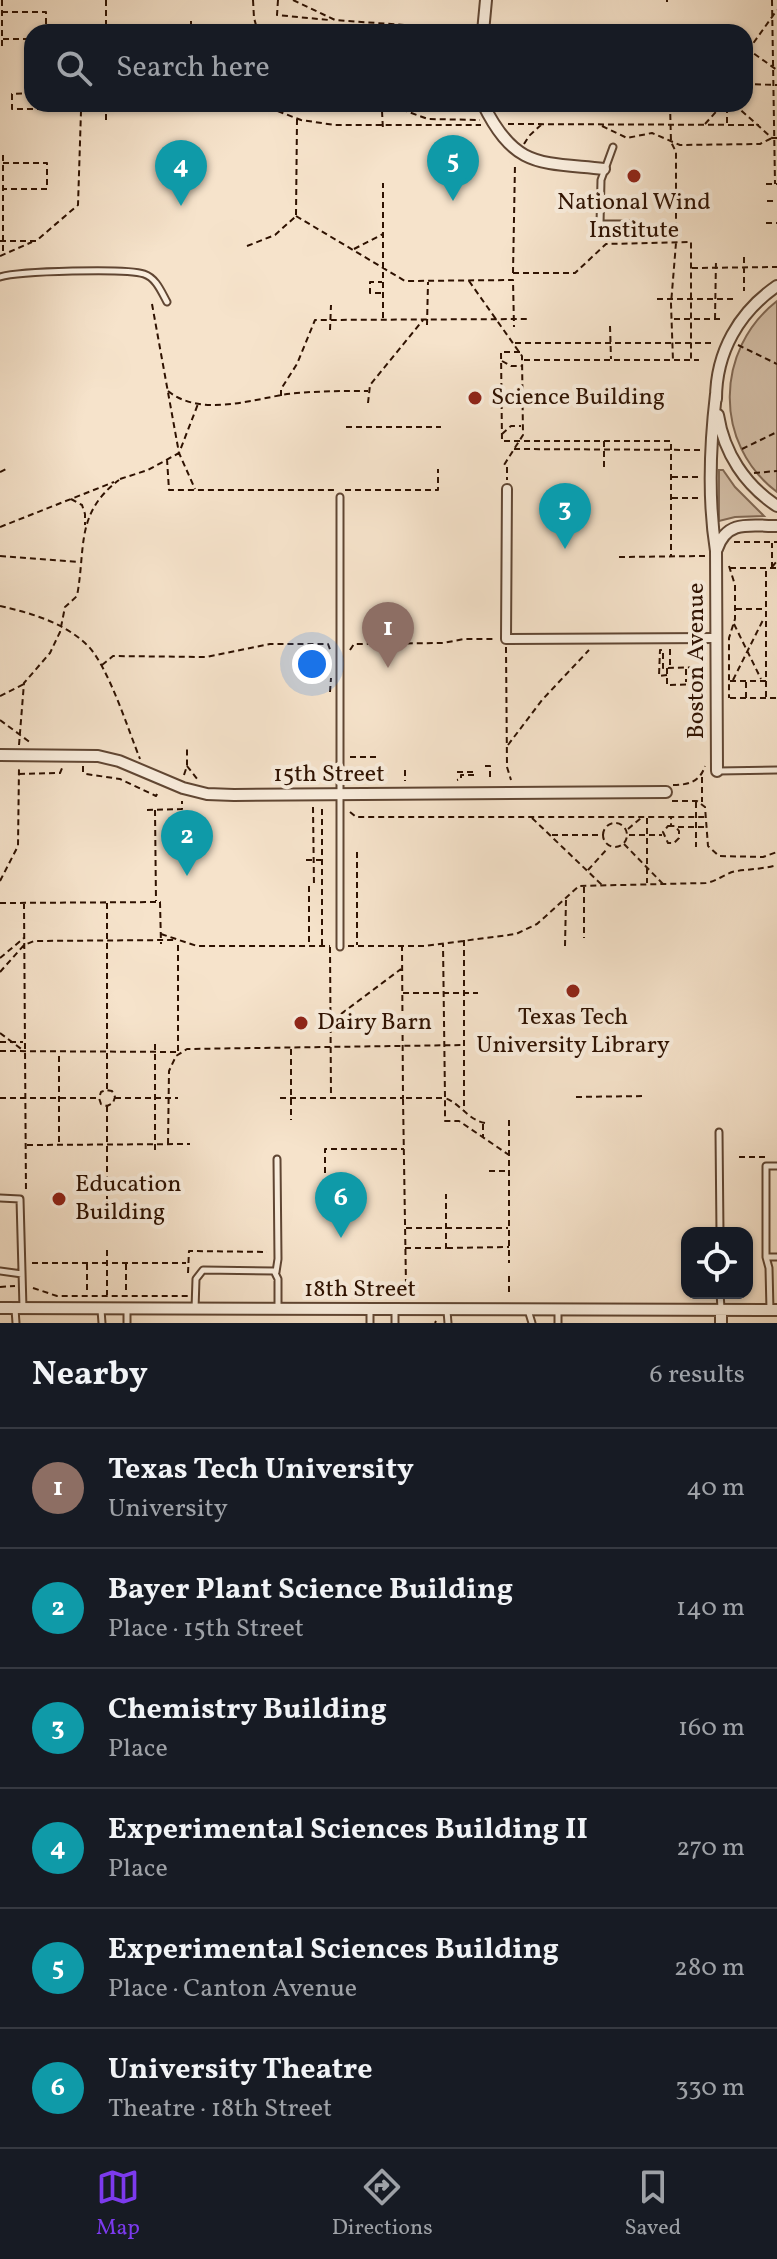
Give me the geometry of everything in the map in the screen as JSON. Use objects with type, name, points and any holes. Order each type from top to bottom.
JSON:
[{"type":"street","points":[[481,24],[486,0]]},
{"type":"street","points":[[488,112],[506,141],[533,160],[561,166],[604,169]]},
{"type":"street","points":[[777,286],[747,312],[733,333],[722,357],[716,394],[719,420],[736,450],[745,477],[777,506]]},
{"type":"street","name":"Boston Avenue","points":[[716,394],[713,530],[716,553],[717,771]]},
{"type":"street","points":[[507,489],[506,639],[716,638]]},
{"type":"street","name":"Boston Avenue","points":[[716,553],[725,531],[777,526]]},
{"type":"street","name":"15th Street","points":[[0,755],[98,756],[119,761],[181,792],[207,794],[665,789]]},
{"type":"street","name":"18th Street","points":[[0,1308],[774,1310]]},
{"type":"street","points":[[721,1310],[721,1323]]},
{"type":"lane","points":[[613,147],[600,191],[600,224],[631,224]]},
{"type":"lane","points":[[0,277],[20,273],[134,272],[153,279],[167,302]]},
{"type":"lane","points":[[340,497],[340,947]]},
{"type":"lane","points":[[717,771],[777,770]]},
{"type":"lane","points":[[719,1132],[720,1227]]},
{"type":"lane","points":[[277,1159],[278,1310]]},
{"type":"lane","points":[[774,1310],[766,1257],[766,1166],[777,1166]]},
{"type":"lane","points":[[0,1198],[20,1199],[22,1286],[16,1323]]},
{"type":"lane","points":[[766,1257],[777,1257]]},
{"type":"lane","points":[[0,1271],[22,1274]]},
{"type":"lane","points":[[195,1310],[196,1278],[201,1271],[276,1273]]},
{"type":"lane","points":[[720,1299],[721,1310]]},
{"type":"lane","points":[[101,1309],[102,1323]]},
{"type":"lane","points":[[127,1309],[127,1323]]},
{"type":"lane","points":[[527,1309],[532,1323]]},
{"type":"lane","points":[[370,1310],[370,1323]]},
{"type":"lane","points":[[395,1310],[395,1323]]},
{"type":"lane","points":[[447,1310],[448,1323]]},
{"type":"lane","points":[[558,1310],[558,1323]]},
{"type":"path","points":[[2,0],[2,47]]},
{"type":"path","points":[[106,0],[106,24]]},
{"type":"path","points":[[253,0],[256,24]]},
{"type":"path","points":[[278,0],[277,15],[387,24]]},
{"type":"path","points":[[293,0],[335,20]]},
{"type":"path","points":[[766,184],[776,184],[776,69],[772,0]]},
{"type":"path","points":[[753,44],[777,10]]},
{"type":"path","points":[[2,12],[46,12],[46,24]]},
{"type":"path","points":[[2,39],[24,39]]},
{"type":"path","points":[[753,53],[776,69]]},
{"type":"path","points":[[753,84],[776,85]]},
{"type":"path","points":[[24,93],[12,94],[12,109],[24,109]]},
{"type":"path","points":[[3,155],[2,255],[36,241],[78,205],[81,112]]},
{"type":"path","points":[[106,112],[106,120]]},
{"type":"path","points":[[282,112],[297,119],[335,125],[383,128],[480,122]]},
{"type":"path","points":[[382,112],[383,128]]},
{"type":"path","points":[[410,112],[428,119],[486,124]]},
{"type":"path","points":[[670,112],[671,142],[676,152],[676,243],[671,299],[673,361]]},
{"type":"path","points":[[704,125],[717,112]]},
{"type":"path","points":[[726,112],[727,125]]},
{"type":"path","points":[[744,112],[774,138]]},
{"type":"path","points":[[247,246],[275,235],[296,216],[297,119]]},
{"type":"path","points":[[480,122],[481,130]]},
{"type":"path","points":[[507,124],[759,125]]},
{"type":"path","points":[[514,327],[513,168],[526,139],[542,125]]},
{"type":"path","points":[[601,125],[627,138],[652,133],[680,145],[760,144],[774,138]]},
{"type":"path","points":[[3,163],[47,163],[47,189],[3,189]]},
{"type":"path","points":[[383,183],[383,319]]},
{"type":"path","points":[[767,201],[777,201]]},
{"type":"path","points":[[296,216],[405,281],[513,280]]},
{"type":"path","points":[[766,223],[777,223]]},
{"type":"path","points":[[353,250],[383,234]]},
{"type":"path","points":[[2,241],[36,241]]},
{"type":"path","points":[[513,273],[575,273],[606,244],[691,242],[691,360]]},
{"type":"path","points":[[744,257],[744,291]]},
{"type":"path","points":[[672,319],[718,319],[716,260]]},
{"type":"path","points":[[691,268],[777,267]]},
{"type":"path","points":[[469,280],[523,360],[523,435],[506,466],[507,489]]},
{"type":"path","points":[[427,325],[428,281]]},
{"type":"path","points":[[383,282],[370,282],[370,293],[383,293]]},
{"type":"path","points":[[657,299],[733,299]]},
{"type":"path","points":[[152,304],[179,453],[196,490]]},
{"type":"path","points":[[330,330],[331,305]]},
{"type":"path","points":[[368,403],[370,385],[425,319]]},
{"type":"path","points":[[281,396],[281,389],[297,364],[315,320],[529,319]]},
{"type":"path","points":[[610,326],[611,360]]},
{"type":"path","points":[[735,352],[740,341]]},
{"type":"path","points":[[514,343],[714,343]]},
{"type":"path","points":[[738,345],[777,364]]},
{"type":"path","points":[[520,352],[501,352],[502,441],[671,441],[671,556]]},
{"type":"path","points":[[523,360],[699,360]]},
{"type":"path","points":[[501,361],[511,366],[523,366]]},
{"type":"path","points":[[168,391],[183,401],[198,404],[253,402],[317,392],[368,391]]},
{"type":"path","points":[[501,397],[523,396]]},
{"type":"path","points":[[0,527],[179,453],[198,404]]},
{"type":"path","points":[[502,435],[511,426],[523,426]]},
{"type":"path","points":[[346,427],[441,427]]},
{"type":"path","points":[[736,450],[777,432]]},
{"type":"path","points":[[604,441],[604,467]]},
{"type":"path","points":[[514,449],[713,451]]},
{"type":"path","points":[[167,459],[169,490],[438,490],[438,469]]},
{"type":"path","points":[[0,472],[6,469]]},
{"type":"path","points":[[762,482],[753,473],[777,471]]},
{"type":"path","points":[[671,477],[705,477]]},
{"type":"path","points":[[84,527],[98,499],[119,480]]},
{"type":"path","points":[[671,498],[705,498]]},
{"type":"path","points":[[0,696],[24,683],[50,653],[65,607],[77,596],[85,510],[79,502],[70,499]]},
{"type":"path","points":[[730,545],[735,542],[777,542]]},
{"type":"path","points":[[772,542],[772,568]]},
{"type":"path","points":[[619,557],[716,553]]},
{"type":"path","points":[[0,556],[80,562]]},
{"type":"path","points":[[772,568],[777,561]]},
{"type":"path","points":[[777,568],[729,566],[735,580],[734,624],[729,638],[729,698],[777,698]]},
{"type":"path","points":[[766,568],[766,699]]},
{"type":"path","points":[[0,606],[33,614],[61,627],[88,646],[102,665],[140,760]]},
{"type":"path","points":[[735,609],[766,609]]},
{"type":"path","points":[[730,681],[766,616]]},
{"type":"path","points":[[734,624],[764,681]]},
{"type":"path","points":[[507,746],[542,700],[589,651],[589,638]]},
{"type":"path","points":[[670,638],[667,685],[705,684]]},
{"type":"path","points":[[348,653],[354,644],[506,639],[507,767],[512,785]]},
{"type":"path","points":[[102,665],[113,656],[206,657],[270,644],[328,644],[331,662]]},
{"type":"path","points":[[667,675],[659,676],[660,650],[663,650],[663,668],[705,667]]},
{"type":"path","points":[[686,668],[686,685]]},
{"type":"path","points":[[331,673],[331,699]]},
{"type":"path","points":[[730,681],[764,681]]},
{"type":"path","points":[[746,681],[746,698]]},
{"type":"path","points":[[0,881],[18,846],[19,736],[24,683]]},
{"type":"path","points":[[0,720],[19,736],[40,746]]},
{"type":"path","points":[[147,810],[182,809],[187,748]]},
{"type":"path","points":[[127,754],[148,764]]},
{"type":"path","points":[[349,757],[378,757]]},
{"type":"path","points":[[83,764],[86,774],[120,779],[156,796],[160,788]]},
{"type":"path","points":[[702,804],[701,776],[705,764]]},
{"type":"path","points":[[18,774],[60,773],[63,765]]},
{"type":"path","points":[[187,766],[199,781]]},
{"type":"path","points":[[485,766],[490,766],[490,786]]},
{"type":"path","points":[[405,770],[405,786]]},
{"type":"path","points":[[120,779],[123,771]]},
{"type":"path","points":[[457,771],[474,772],[474,775],[461,775],[461,779],[457,779],[457,771]]},
{"type":"path","points":[[282,773],[282,787]]},
{"type":"path","points":[[305,773],[305,787]]},
{"type":"path","points":[[665,789],[687,784],[701,776]]},
{"type":"path","points":[[696,801],[696,847]]},
{"type":"path","points":[[309,946],[313,803]]},
{"type":"path","points":[[322,805],[322,946]]},
{"type":"path","points":[[347,807],[356,817],[706,817]]},
{"type":"path","points":[[155,810],[156,902]]},
{"type":"path","points":[[531,817],[602,885]]},
{"type":"path","points":[[645,817],[627,832],[620,847],[609,846],[603,840],[603,831],[610,824],[620,824],[627,832],[664,835]]},
{"type":"path","points":[[645,817],[647,885]]},
{"type":"path","points":[[671,826],[672,817]]},
{"type":"path","points":[[664,835],[668,826],[706,827]]},
{"type":"path","points":[[664,835],[672,845],[679,838],[676,827]]},
{"type":"path","points":[[551,835],[603,835]]},
{"type":"path","points":[[623,844],[664,885]]},
{"type":"path","points":[[587,871],[609,846]]},
{"type":"path","points":[[357,852],[357,946]]},
{"type":"path","points":[[306,860],[322,860]]},
{"type":"path","points":[[161,934],[197,946],[443,944],[516,934],[537,924],[584,885],[706,883],[719,880],[733,871],[756,871],[777,865]]},
{"type":"path","points":[[584,885],[584,938]]},
{"type":"path","points":[[310,886],[322,886]]},
{"type":"path","points":[[565,946],[566,899]]},
{"type":"path","points":[[107,902],[107,1090]]},
{"type":"path","points":[[0,903],[160,902],[161,942]]},
{"type":"path","points":[[24,903],[26,1192]]},
{"type":"path","points":[[0,958],[24,938]]},
{"type":"path","points":[[0,972],[24,945],[34,941],[178,940]]},
{"type":"path","points":[[168,1144],[169,1068],[179,1052],[178,940]]},
{"type":"path","points":[[464,940],[464,1111]]},
{"type":"path","points":[[443,944],[445,1121],[459,1121],[509,1155]]},
{"type":"path","points":[[330,946],[331,1098]]},
{"type":"path","points":[[402,946],[406,1285]]},
{"type":"path","points":[[331,1021],[402,968]]},
{"type":"path","points":[[403,993],[478,993]]},
{"type":"path","points":[[0,1033],[25,1052]]},
{"type":"path","points":[[0,1042],[25,1042]]},
{"type":"path","points":[[155,1044],[155,1154]]},
{"type":"path","points":[[0,1051],[179,1052],[194,1047],[464,1045]]},
{"type":"path","points":[[291,1047],[291,1120]]},
{"type":"path","points":[[59,1052],[59,1144]]},
{"type":"path","points":[[107,1090],[113,1092],[115,1098],[107,1106],[101,1104],[99,1098],[101,1092],[107,1090]]},
{"type":"path","points":[[576,1097],[645,1096]]},
{"type":"path","points":[[0,1098],[99,1098]]},
{"type":"path","points":[[115,1098],[178,1098]]},
{"type":"path","points":[[280,1098],[445,1098],[473,1119],[484,1123],[483,1138]]},
{"type":"path","points":[[107,1106],[107,1211]]},
{"type":"path","points":[[509,1120],[509,1263]]},
{"type":"path","points":[[25,1145],[190,1144]]},
{"type":"path","points":[[325,1173],[325,1149],[404,1149]]},
{"type":"path","points":[[739,1157],[769,1157]]},
{"type":"path","points":[[489,1171],[509,1171]]},
{"type":"path","points":[[446,1194],[446,1248]]},
{"type":"path","points":[[405,1228],[509,1228]]},
{"type":"path","points":[[405,1248],[509,1247]]},
{"type":"path","points":[[107,1250],[107,1296]]},
{"type":"path","points":[[188,1274],[189,1251],[267,1252]]},
{"type":"path","points":[[27,1263],[188,1263]]},
{"type":"path","points":[[87,1263],[87,1296]]},
{"type":"path","points":[[126,1263],[126,1296]]},
{"type":"path","points":[[509,1276],[509,1294]]},
{"type":"path","points":[[0,1287],[35,1288],[51,1296],[188,1296],[188,1285]]},
{"type":"shaded area","points":[[777,301],[777,492],[756,472],[741,449],[733,423],[730,396],[733,370],[742,344],[757,321]]},
{"type":"shaded area","points":[[719,470],[723,470],[764,516],[719,521]]},
{"type":"place","name":"National Wind Institute","points":[[634,176]]},
{"type":"place","name":"Experimental Sciences Building","points":[[453,201]]},
{"type":"place","name":"Experimental Sciences Building II","points":[[181,206]]},
{"type":"place","name":"Science Building","points":[[475,398]]},
{"type":"place","name":"Chemistry Building","points":[[565,549]]},
{"type":"place","name":"Texas Tech University","points":[[388,668]]},
{"type":"place","name":"Bayer Plant Science Building","points":[[187,876]]},
{"type":"place","name":"Texas Tech University Library","points":[[573,991]]},
{"type":"place","name":"Dairy Barn","points":[[301,1023]]},
{"type":"place","name":"Education Building","points":[[59,1199]]},
{"type":"place","name":"University Theatre","points":[[341,1238]]}]
